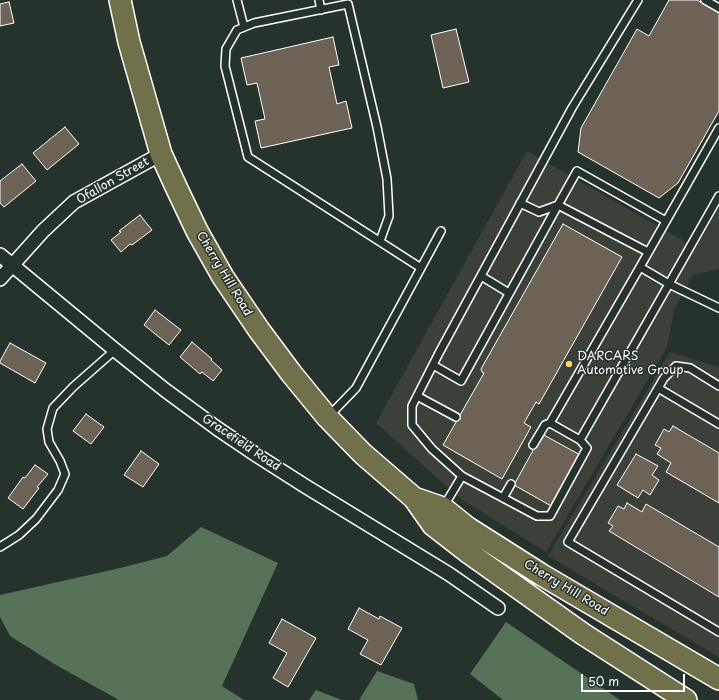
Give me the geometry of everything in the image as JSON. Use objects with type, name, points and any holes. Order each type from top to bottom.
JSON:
[{"type":"main road","name":"Cherry Hill Road","points":[[120,0],[133,55],[161,154],[197,230],[223,277],[286,367],[327,417],[363,454],[414,498],[433,525],[469,553],[583,634],[686,700]]},
{"type":"main road","name":"Cherry Hill Road","points":[[414,498],[443,508],[468,528],[529,566],[719,678]]},
{"type":"street","name":"Ofallon Street","points":[[0,279],[43,231],[74,202],[161,154]]},
{"type":"street","name":"Gracefield Road","points":[[0,255],[165,390],[258,456],[449,574],[498,608]]},
{"type":"lane","points":[[237,0],[244,28]]},
{"type":"lane","points":[[319,0],[321,10]]},
{"type":"lane","points":[[550,423],[580,440],[587,448],[550,516],[537,516],[462,476],[432,449],[412,425],[412,406],[572,108],[638,0]]},
{"type":"lane","points":[[705,0],[719,8]]},
{"type":"lane","points":[[380,241],[389,216],[387,179],[377,126],[348,4],[254,23],[237,30],[226,49],[225,66],[248,157],[421,268]]},
{"type":"lane","points":[[533,445],[545,425],[550,423],[719,128]]},
{"type":"lane","points":[[433,365],[462,381],[577,171],[666,221]]},
{"type":"lane","points":[[580,440],[719,196]]},
{"type":"lane","points":[[520,203],[539,212],[558,205],[648,252]]},
{"type":"lane","points":[[327,417],[356,388],[442,231]]},
{"type":"lane","points":[[640,267],[670,284],[719,308]]},
{"type":"lane","points":[[481,276],[509,293]]},
{"type":"lane","points":[[0,547],[19,535],[36,519],[58,490],[65,474],[60,460],[49,442],[47,429],[53,408],[73,387],[115,350]]},
{"type":"lane","points":[[719,386],[690,368],[676,366],[664,378],[568,542],[719,632]]},
{"type":"lane","points":[[658,388],[719,424]]},
{"type":"lane","points":[[417,396],[456,417]]},
{"type":"lane","points":[[443,508],[462,476]]},
{"type":"lane","points":[[503,498],[511,484]]},
{"type":"shaded area","points":[[527,151],[696,248],[719,208],[719,269],[693,275],[674,310],[667,347],[546,552],[461,499],[376,423]]},
{"type":"shaded area","points":[[670,352],[719,367],[719,657],[548,556]]},
{"type":"green space","points":[[201,527],[278,563],[222,686],[244,700],[119,700],[56,665],[10,636],[0,617],[0,595],[167,556]]},
{"type":"green space","points":[[506,622],[620,700],[503,700],[470,674]]},
{"type":"green space","points":[[377,671],[414,684],[418,700],[359,700]]},
{"type":"green space","points":[[316,690],[342,700],[309,700]]},
{"type":"building","points":[[669,0],[697,0],[719,13],[719,111],[678,183],[659,198],[578,152],[581,128],[637,29],[649,36]]},
{"type":"building","points":[[9,2],[14,23],[0,26],[0,4]]},
{"type":"building","points":[[456,29],[469,82],[443,88],[431,35]]},
{"type":"building","points":[[333,37],[339,65],[329,67],[337,104],[346,101],[352,128],[261,148],[255,121],[265,119],[257,83],[247,85],[241,58]]},
{"type":"building","points":[[65,127],[79,144],[47,170],[33,153]]},
{"type":"building","points":[[22,164],[36,181],[4,207],[0,203],[0,181]]},
{"type":"building","points":[[140,215],[152,230],[132,245],[130,244],[121,252],[111,240],[121,232],[119,231]]},
{"type":"building","points":[[563,224],[622,257],[539,404],[536,402],[524,423],[531,427],[502,479],[443,445],[484,373],[481,369]]},
{"type":"building","points":[[155,310],[181,330],[169,345],[144,325]]},
{"type":"building","points":[[192,342],[212,359],[211,360],[222,370],[213,381],[202,372],[200,374],[180,357]]},
{"type":"building","points":[[10,343],[46,363],[35,383],[0,363]]},
{"type":"building","points":[[86,414],[104,427],[91,444],[73,431]]},
{"type":"building","points":[[673,426],[719,453],[719,503],[666,472],[671,463],[657,454],[661,448],[655,445],[664,429],[669,432]]},
{"type":"building","points":[[542,434],[582,456],[553,507],[514,485]]},
{"type":"building","points":[[141,451],[159,464],[143,487],[124,475]]},
{"type":"building","points":[[636,454],[658,466],[652,475],[659,480],[650,495],[643,490],[638,498],[617,485]]},
{"type":"building","points":[[35,465],[48,474],[37,487],[39,488],[23,509],[8,498],[23,477],[25,478]]},
{"type":"building","points":[[627,503],[642,512],[646,504],[719,547],[719,597],[609,531],[613,526],[608,523],[618,506],[624,509]]},
{"type":"building","points":[[359,608],[379,619],[380,616],[402,628],[381,665],[360,654],[368,640],[348,629]]},
{"type":"building","points":[[282,619],[316,638],[288,687],[273,678],[287,653],[269,643]]},
{"type":"place","name":"DARCARS Automotive Group","points":[[569,364]]}]
